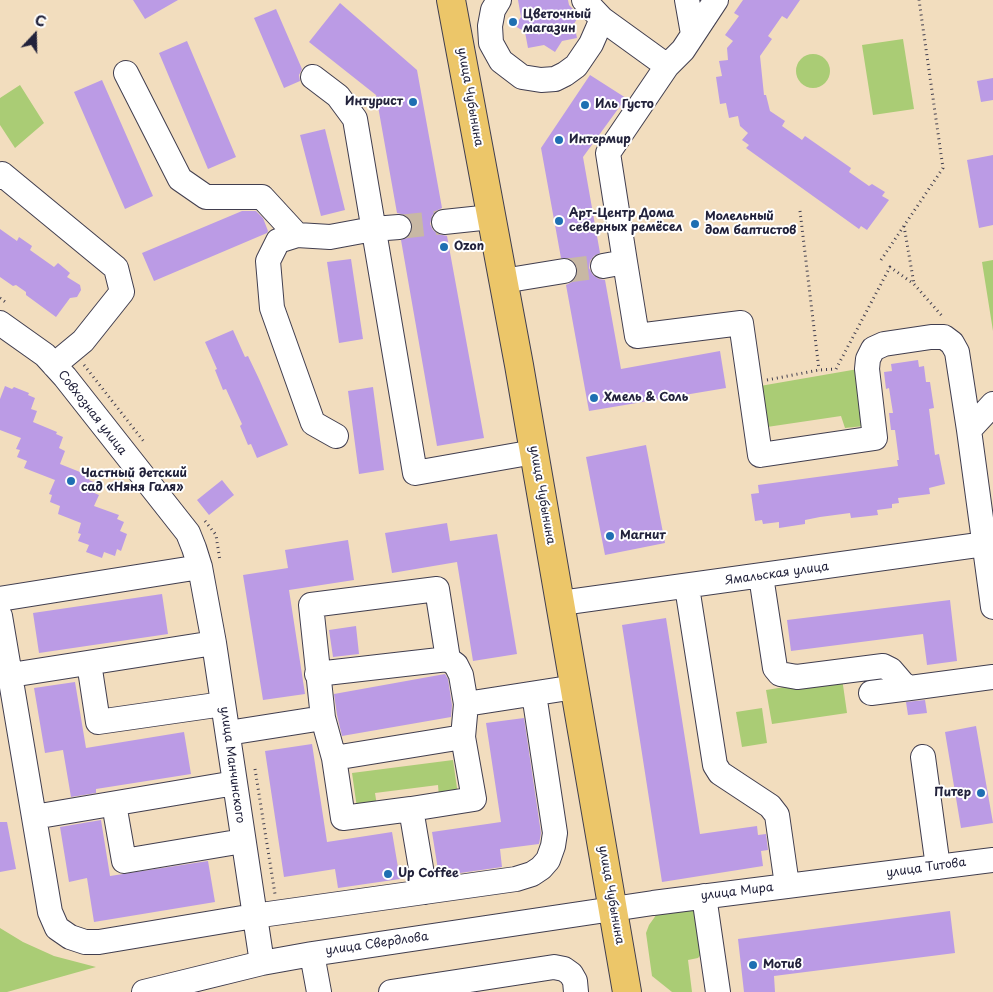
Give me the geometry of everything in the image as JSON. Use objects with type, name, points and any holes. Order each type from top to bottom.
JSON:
[{"type":"main road","name":"улица Чубынина","points":[[451,0],[561,603],[627,992]]},
{"type":"street","points":[[499,0],[493,10],[490,26],[492,43],[501,61],[522,77],[541,80],[554,79],[566,74],[576,66],[591,44],[602,19]]},
{"type":"street","points":[[584,0],[602,19],[667,66]]},
{"type":"street","points":[[687,0],[693,34]]},
{"type":"street","points":[[716,0],[683,50],[667,66],[608,153],[614,264],[637,336],[742,323],[760,455],[875,438],[867,370],[868,358],[873,349],[884,344],[931,337],[944,338],[952,343],[956,352],[989,544],[993,607]]},
{"type":"street","points":[[126,74],[180,179],[206,197],[262,197],[297,235]]},
{"type":"street","points":[[314,77],[338,96],[355,119],[415,473],[534,452]]},
{"type":"street","points":[[0,177],[2,174],[116,268],[122,292],[82,341],[54,365]]},
{"type":"street","points":[[444,222],[491,217]]},
{"type":"street","points":[[336,436],[312,423],[272,308],[268,261],[278,241],[297,235],[330,237],[373,229],[399,227]]},
{"type":"street","points":[[503,281],[564,271]]},
{"type":"street","name":"Совхозная улица","points":[[4,334],[45,355],[54,365],[188,533],[200,567]]},
{"type":"street","points":[[969,430],[993,404]]},
{"type":"street","name":"Ямальская улица","points":[[561,603],[989,544]]},
{"type":"street","points":[[0,599],[200,567]]},
{"type":"street","name":"улица Манчинского","points":[[200,567],[228,732],[262,963]]},
{"type":"street","points":[[761,576],[775,668],[780,674],[797,677],[883,666],[892,670],[903,684],[910,688]]},
{"type":"street","points":[[687,587],[715,765],[720,773],[770,806],[777,815],[788,886]]},
{"type":"street","points":[[437,589],[448,658],[456,665],[460,674],[466,704],[463,737],[474,798],[411,810],[343,818],[334,758],[323,718],[317,674],[311,605],[437,589]]},
{"type":"street","points":[[0,616],[50,912],[57,928],[70,937],[85,942],[99,942],[254,916],[516,879],[532,874],[548,860],[556,834],[534,694]]},
{"type":"street","points":[[11,675],[214,643]]},
{"type":"street","points":[[317,674],[448,658]]},
{"type":"street","points":[[89,663],[98,722],[223,704]]},
{"type":"street","points":[[868,668],[872,700],[910,688],[993,678]]},
{"type":"street","points":[[466,704],[575,687]]},
{"type":"street","points":[[228,732],[323,718]]},
{"type":"street","points":[[334,758],[463,737]]},
{"type":"street","points":[[923,757],[938,867]]},
{"type":"street","points":[[34,817],[234,783]]},
{"type":"street","points":[[114,804],[124,861],[243,841]]},
{"type":"street","points":[[411,810],[425,892]]},
{"type":"street","name":"улица Титова","points":[[860,877],[993,860]]},
{"type":"street","name":"улица Мира","points":[[614,909],[860,877]]},
{"type":"street","points":[[704,896],[718,992]]},
{"type":"street","name":"улица Свердлова","points":[[144,992],[262,963],[312,954],[614,909]]},
{"type":"street","points":[[312,954],[319,992]]},
{"type":"street","points":[[391,992],[554,967],[564,969],[571,974],[575,982],[576,992]]},
{"type":"path","points":[[880,260],[943,168],[919,0]]},
{"type":"path","points":[[800,211],[819,370]]},
{"type":"path","points":[[904,225],[914,284]]},
{"type":"path","points":[[766,380],[819,370],[836,369],[890,267],[914,284],[949,323]]},
{"type":"green space","points":[[903,39],[914,109],[873,115],[862,45]]},
{"type":"green space","points":[[813,54],[820,55],[825,59],[829,64],[829,78],[825,83],[820,87],[813,88],[806,87],[801,83],[797,78],[796,71],[797,64],[801,59],[806,55]]},
{"type":"green space","points":[[20,85],[44,123],[15,148],[0,125],[0,98]]},
{"type":"green space","points":[[993,260],[993,331],[982,262]]},
{"type":"green space","points":[[858,369],[864,426],[845,428],[841,416],[767,427],[760,386]]},
{"type":"green space","points":[[842,678],[847,713],[772,724],[766,690]]},
{"type":"green space","points":[[762,708],[767,743],[742,747],[736,712]]},
{"type":"green space","points":[[453,760],[458,795],[439,797],[438,785],[375,793],[377,806],[357,808],[352,773]]},
{"type":"green space","points":[[698,909],[704,951],[698,958],[688,960],[692,992],[672,992],[652,976],[646,933],[659,911]]},
{"type":"green space","points":[[0,928],[23,942],[54,956],[96,967],[7,992],[0,992]]},
{"type":"building","points":[[133,0],[178,0],[145,19]]},
{"type":"building","points":[[518,0],[568,0],[569,5],[579,15],[574,24],[577,38],[562,41],[555,52],[544,45],[528,48],[525,32],[515,26],[521,17]]},
{"type":"building","points":[[743,0],[800,0],[787,19],[782,16],[768,36],[772,39],[760,56],[764,95],[766,95],[770,111],[785,121],[782,126],[802,140],[805,136],[851,168],[849,172],[869,186],[872,184],[885,192],[882,196],[889,200],[867,230],[861,226],[859,229],[746,148],[749,145],[742,140],[748,133],[740,126],[738,116],[729,118],[726,103],[720,104],[716,77],[722,76],[719,61],[728,60],[727,48],[733,41],[725,35],[739,16],[734,13]]},
{"type":"building","points":[[340,3],[417,70],[442,208],[432,216],[430,224],[438,234],[447,236],[484,438],[437,446],[401,240],[407,238],[411,233],[413,225],[411,220],[405,215],[397,213],[376,95],[309,42]]},
{"type":"building","points":[[276,9],[302,69],[299,75],[300,81],[284,88],[254,18]]},
{"type":"building","points":[[187,41],[236,157],[208,169],[159,53]]},
{"type":"building","points":[[590,75],[626,98],[583,157],[600,253],[590,261],[589,268],[593,275],[605,280],[621,369],[720,351],[726,388],[589,411],[566,285],[577,276],[577,268],[569,258],[561,258],[541,148]]},
{"type":"building","points":[[993,78],[993,100],[981,102],[977,81]]},
{"type":"building","points":[[102,80],[153,196],[125,209],[74,92]]},
{"type":"building","points":[[325,129],[345,210],[321,216],[300,135]]},
{"type":"building","points":[[993,155],[993,225],[979,228],[967,160]]},
{"type":"building","points":[[242,211],[256,211],[263,218],[267,233],[154,281],[142,253]]},
{"type":"building","points":[[0,229],[17,241],[19,237],[32,246],[30,250],[54,267],[58,263],[70,273],[67,277],[80,285],[81,290],[77,297],[70,298],[56,317],[26,295],[26,292],[0,277]]},
{"type":"building","points":[[351,259],[363,339],[339,343],[327,262]]},
{"type":"building","points":[[233,330],[245,357],[248,356],[259,379],[288,445],[257,458],[251,444],[248,445],[240,426],[242,424],[226,389],[223,390],[215,370],[217,369],[205,342]]},
{"type":"building","points":[[918,360],[919,367],[924,366],[926,382],[930,382],[934,408],[929,409],[935,455],[939,454],[945,484],[929,488],[930,494],[898,498],[899,503],[892,504],[892,508],[877,510],[878,515],[851,518],[850,513],[805,520],[805,524],[779,528],[779,522],[763,524],[762,520],[755,521],[751,494],[759,493],[758,485],[898,466],[895,430],[891,430],[889,413],[893,413],[889,388],[886,389],[884,372],[892,371],[891,364]]},
{"type":"building","points":[[5,386],[12,389],[14,387],[29,393],[28,395],[35,398],[31,409],[37,411],[33,422],[57,432],[56,434],[63,437],[59,448],[65,451],[60,464],[90,476],[89,480],[96,483],[92,492],[99,495],[94,506],[119,515],[117,519],[124,522],[120,531],[127,534],[121,551],[117,549],[115,556],[104,552],[102,558],[86,552],[89,545],[78,541],[81,534],[78,533],[81,523],[58,514],[60,506],[50,502],[52,495],[49,494],[55,480],[24,468],[27,461],[17,457],[20,450],[16,449],[21,438],[0,430],[0,399]]},
{"type":"building","points":[[373,387],[384,470],[359,474],[348,391]]},
{"type":"building","points":[[646,445],[665,543],[605,555],[586,457]]},
{"type":"building","points":[[222,480],[234,495],[209,515],[197,500]]},
{"type":"building","points":[[447,523],[450,541],[497,534],[517,654],[473,661],[457,562],[392,573],[385,533]]},
{"type":"building","points":[[348,540],[354,580],[289,590],[305,694],[263,700],[243,575],[288,568],[285,550]]},
{"type":"building","points":[[162,594],[168,634],[39,653],[33,613]]},
{"type":"building","points":[[950,600],[957,661],[927,665],[923,634],[791,651],[787,620]]},
{"type":"building","points":[[666,618],[700,834],[757,826],[758,835],[766,834],[768,850],[761,851],[763,866],[662,882],[622,625]]},
{"type":"building","points":[[356,626],[359,654],[333,657],[329,630]]},
{"type":"building","points":[[445,674],[448,679],[452,705],[451,717],[342,736],[334,694]]},
{"type":"building","points":[[75,682],[86,748],[184,732],[191,774],[96,789],[96,793],[71,797],[63,750],[45,753],[34,688]]},
{"type":"building","points":[[925,700],[927,713],[908,715],[906,702]]},
{"type":"building","points":[[524,718],[541,833],[539,844],[500,849],[502,867],[439,876],[432,832],[501,822],[486,723]]},
{"type":"building","points":[[976,726],[993,823],[961,828],[945,732]]},
{"type":"building","points":[[312,744],[327,842],[392,832],[400,879],[338,888],[335,869],[284,877],[265,751]]},
{"type":"building","points":[[101,820],[110,876],[208,861],[215,902],[94,922],[87,878],[69,882],[60,827]]},
{"type":"building","points":[[0,822],[7,822],[16,869],[0,872]]},
{"type":"building","points":[[950,911],[955,953],[774,976],[775,992],[744,992],[738,939]]},
{"type":"tunnel","points":[[399,227],[444,222]]},
{"type":"tunnel","points":[[564,271],[603,266]]},
{"type":"place","name":"Цветочный магазин","points":[[513,22]]},
{"type":"place","name":"Интурист","points":[[413,102]]},
{"type":"place","name":"Иль Густо","points":[[585,105]]},
{"type":"place","name":"Интермир","points":[[559,140]]},
{"type":"place","name":"Арт-Центр Дома северных ремёсел","points":[[559,221]]},
{"type":"place","name":"Молельный дом баптистов","points":[[695,224]]},
{"type":"place","name":"Ozon","points":[[444,247]]},
{"type":"place","name":"Хмель & Соль","points":[[594,398]]},
{"type":"place","name":"Частный детский сад «Няня Галя»","points":[[71,481]]},
{"type":"place","name":"Магнит","points":[[610,536]]},
{"type":"place","name":"Питер","points":[[981,793]]},
{"type":"place","name":"Up Coffee","points":[[388,874]]},
{"type":"place","name":"Мотив","points":[[753,965]]}]
